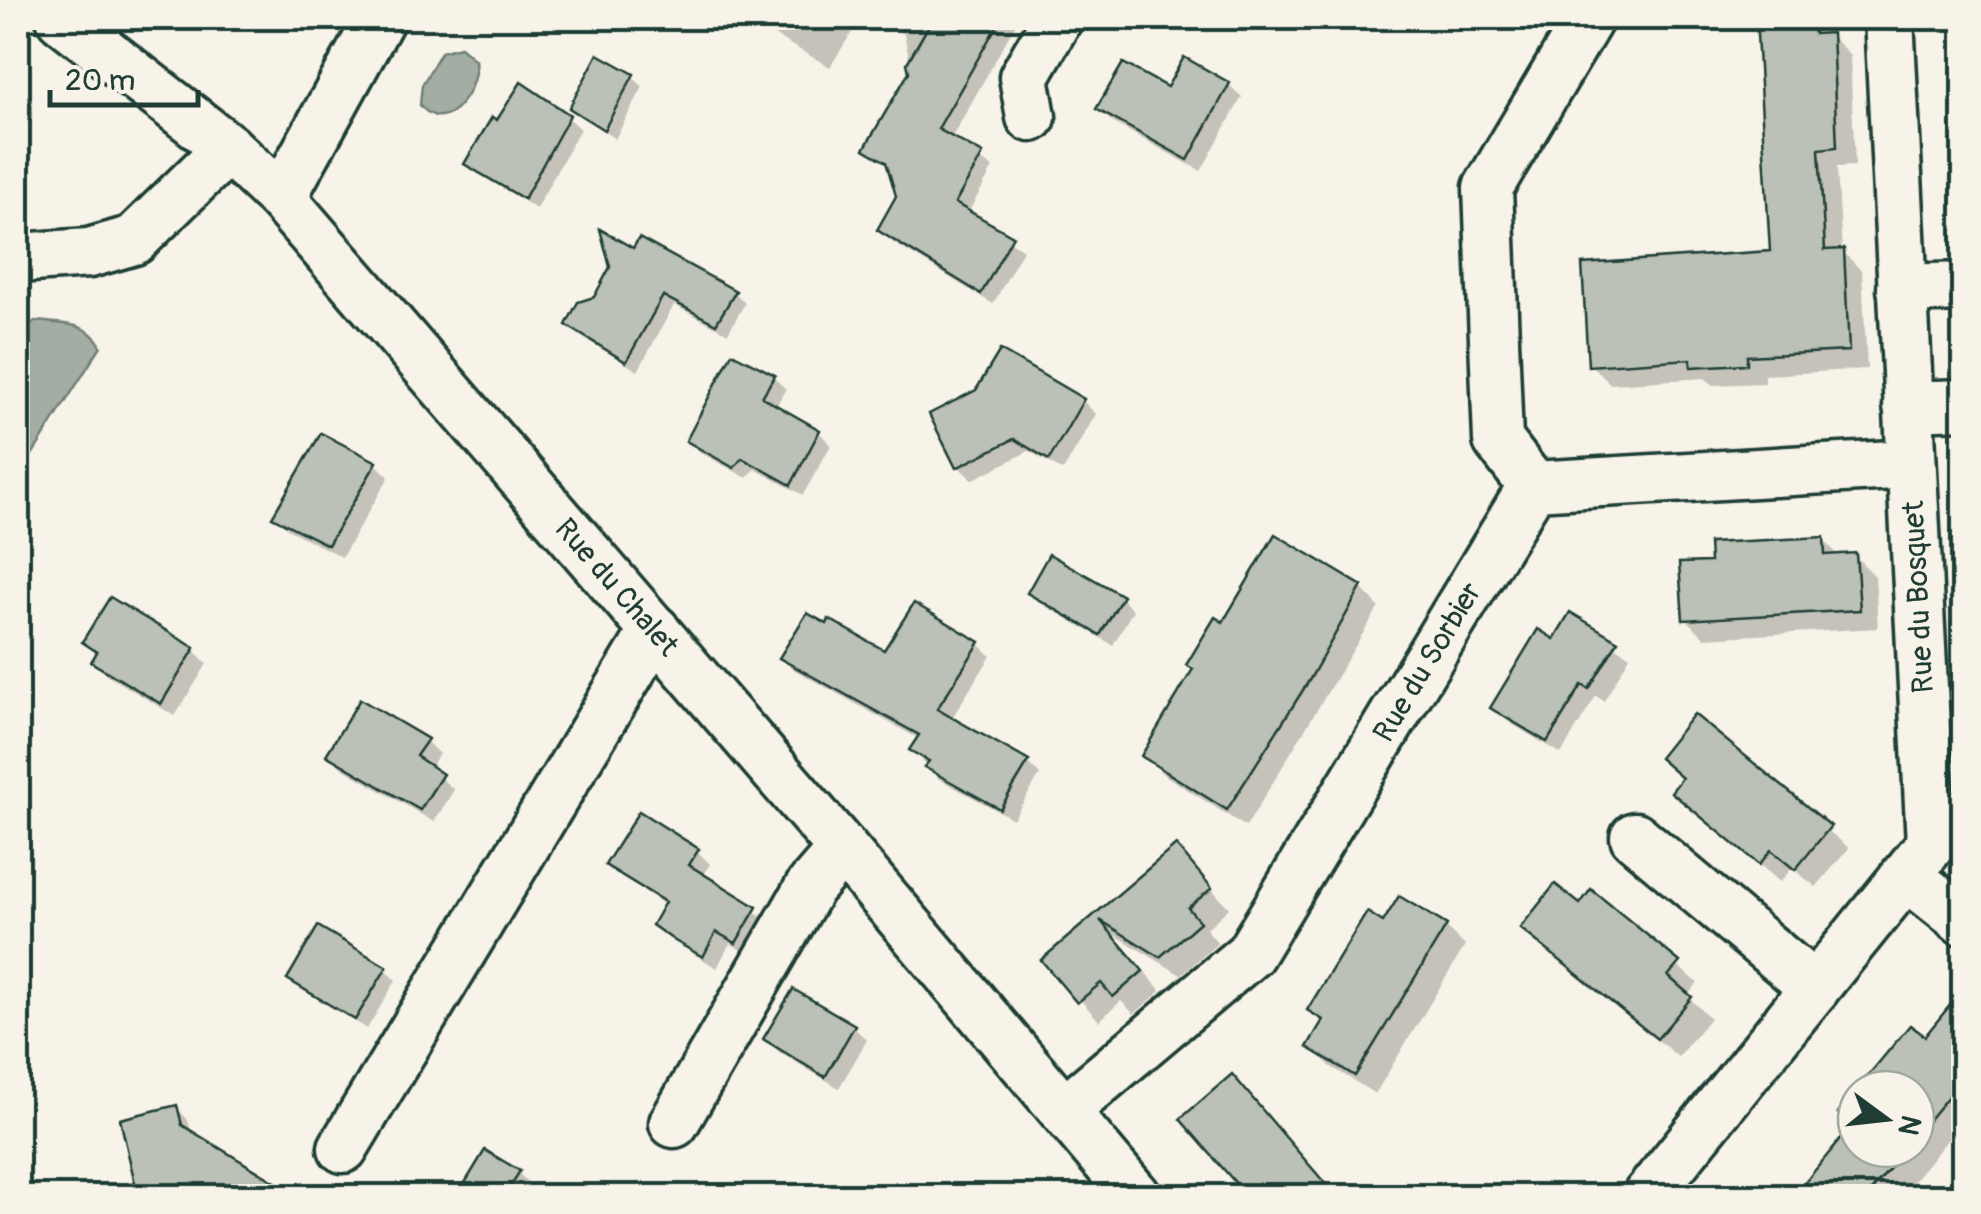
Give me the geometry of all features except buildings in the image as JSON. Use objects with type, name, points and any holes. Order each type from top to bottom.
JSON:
[{"type":"street","name":"Rue du Chalet","points":[[61,18],[228,148],[281,198],[843,849],[1136,1196]]},
{"type":"street","points":[[281,198],[380,18]]},
{"type":"street","points":[[1031,117],[1024,76],[1058,18]]},
{"type":"street","points":[[1589,18],[1488,188],[1498,440],[1533,486],[1911,464]]},
{"type":"street","name":"Rue du Bosquet","points":[[1647,1196],[1931,844],[1890,18]]},
{"type":"street","points":[[18,258],[89,253],[134,240],[228,148]]},
{"type":"street","points":[[1902,289],[1964,287]]},
{"type":"street","points":[[1908,406],[1964,404]]},
{"type":"street","name":"Rue du Sorbier","points":[[1064,1110],[1250,954],[1533,486]]},
{"type":"street","points":[[344,1148],[655,630]]},
{"type":"street","points":[[1635,837],[1815,988]]},
{"type":"street","points":[[674,1123],[810,887],[843,849]]},
{"type":"street","points":[[1906,874],[1964,921]]},
{"type":"shaded area","points":[[460,47],[475,60],[467,95],[451,113],[430,114],[420,105],[422,85],[441,52]]},
{"type":"shaded area","points":[[35,321],[81,328],[101,346],[18,477],[18,332]]}]
